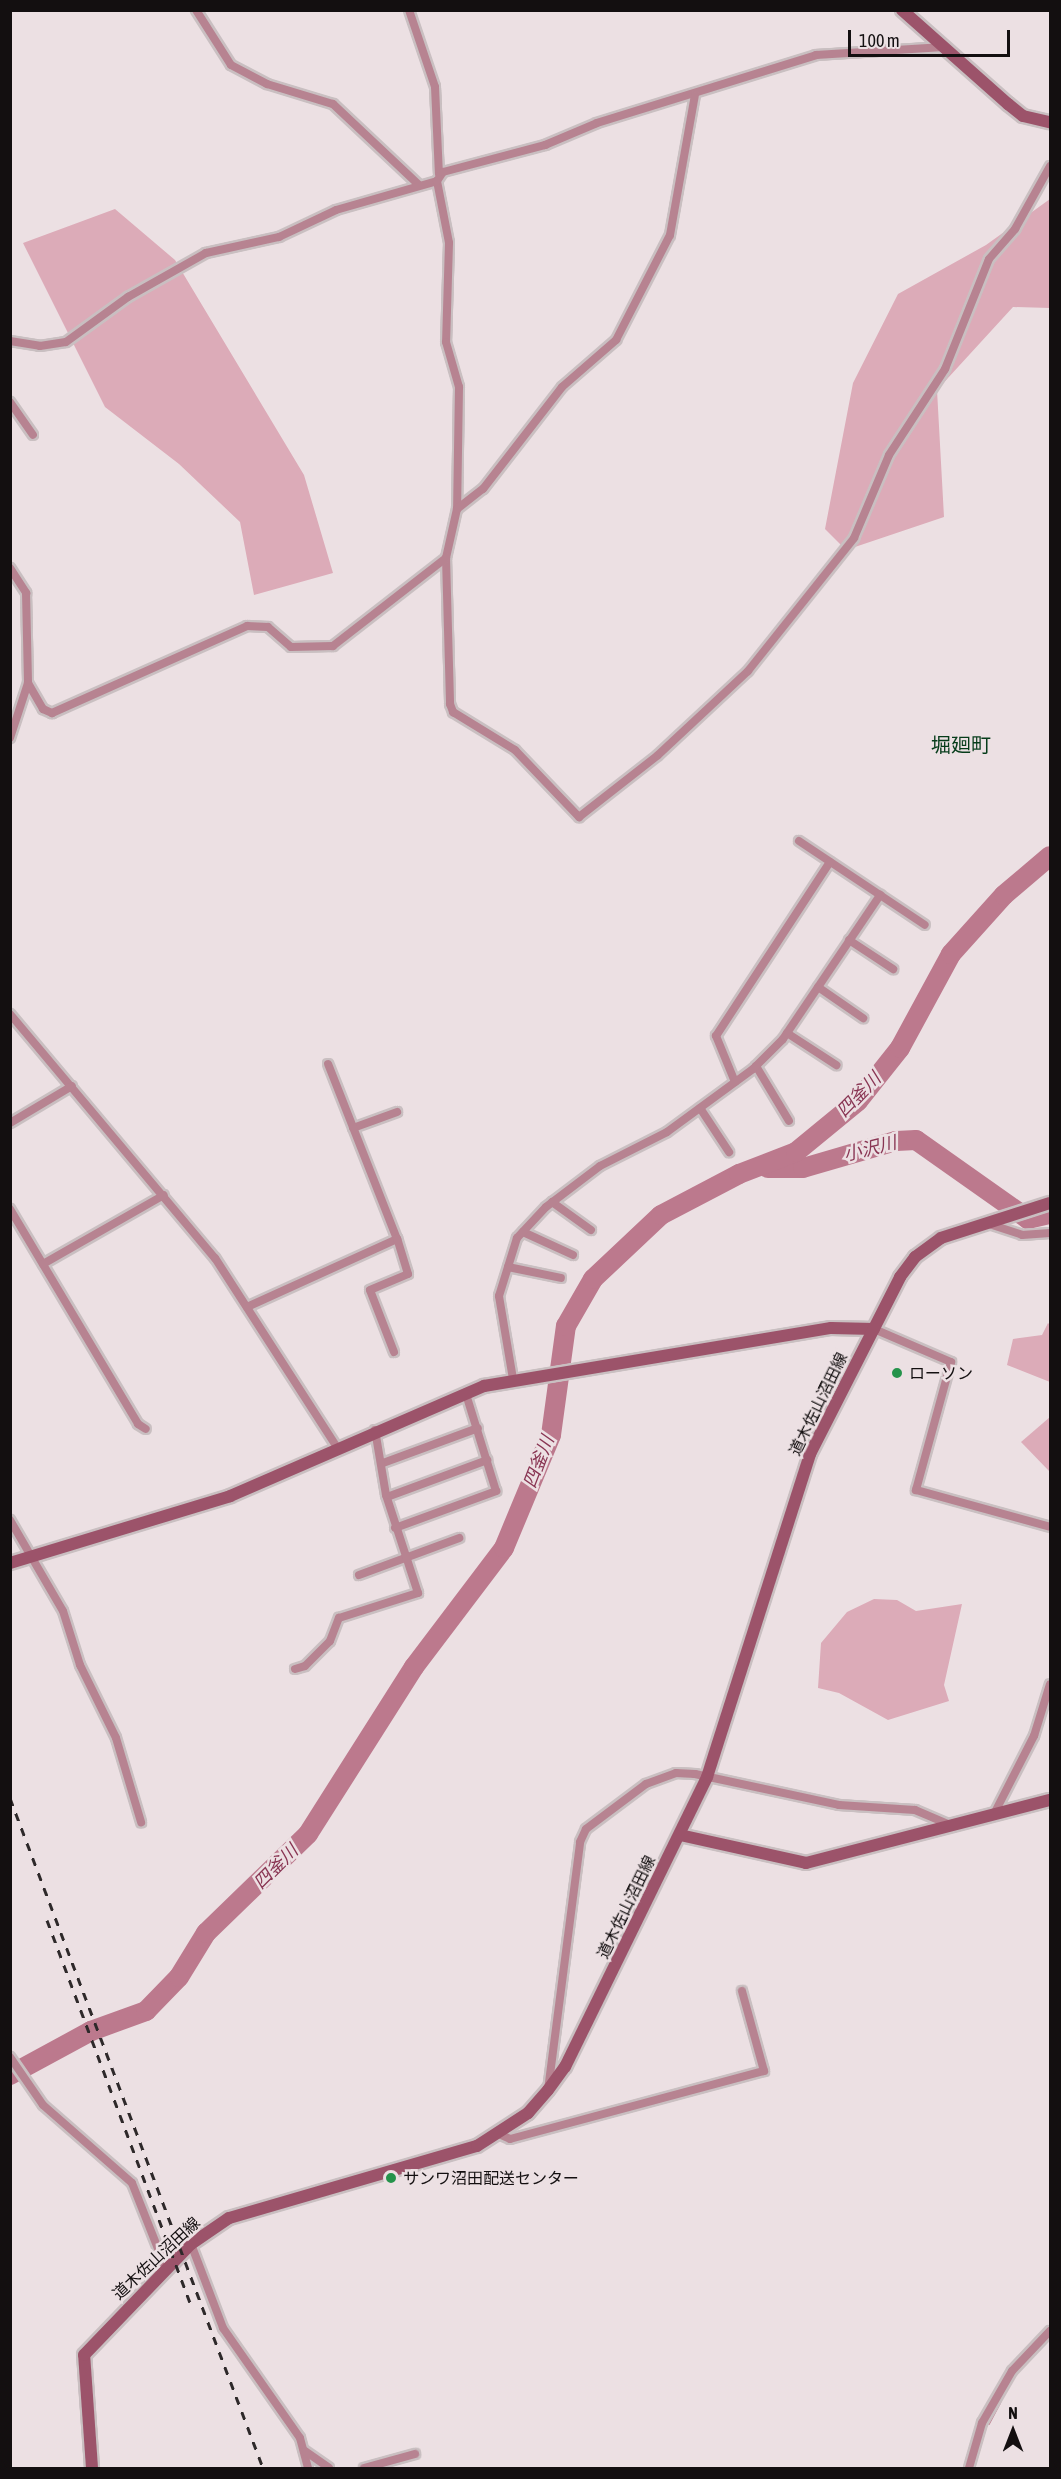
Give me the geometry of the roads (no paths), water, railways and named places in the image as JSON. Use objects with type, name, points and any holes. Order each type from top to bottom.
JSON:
[{"type":"main road","points":[[902,10],[1023,116],[1050,122]]},
{"type":"main road","name":"道木佐山沼田線","points":[[92,2469],[84,2355],[191,2244],[230,2218],[477,2146],[499,2134],[548,2091],[565,2067],[707,1777],[810,1454],[874,1329],[915,1257],[941,1238],[1050,1203]]},
{"type":"main road","points":[[10,1563],[32,1554],[230,1496],[375,1430],[466,1394],[513,1379],[582,1366],[850,1326],[874,1329]]},
{"type":"main road","points":[[680,1835],[806,1863],[1050,1800]]},
{"type":"street","points":[[196,10],[231,64],[267,84],[333,104],[418,184]]},
{"type":"street","points":[[409,10],[435,87],[438,178],[449,243],[446,342],[459,387],[457,509],[446,558],[453,712],[516,750],[579,818],[748,671],[847,548],[889,455],[945,369],[989,259],[1015,229],[1050,166]]},
{"type":"street","points":[[10,341],[40,346],[66,342],[128,297],[206,253],[279,237],[336,210],[816,55],[944,47]]},
{"type":"street","points":[[457,509],[483,489],[562,387],[616,340],[670,235],[695,95]]},
{"type":"street","points":[[10,402],[33,435]]},
{"type":"street","points":[[28,683],[43,709],[52,712],[242,627],[268,627],[291,647],[333,646],[446,558]]},
{"type":"street","points":[[10,568],[26,594],[28,683],[10,738]]},
{"type":"street","points":[[799,841],[925,925]]},
{"type":"street","points":[[735,1082],[716,1036],[830,862]]},
{"type":"street","points":[[513,1379],[499,1296],[508,1268],[524,1232],[552,1202],[600,1166],[667,1132],[756,1066],[787,1033],[880,895]]},
{"type":"street","points":[[849,940],[893,969]]},
{"type":"street","points":[[818,987],[863,1018]]},
{"type":"street","points":[[10,1014],[164,1195],[247,1307],[337,1447]]},
{"type":"street","points":[[787,1033],[836,1065]]},
{"type":"street","points":[[328,1064],[397,1239],[408,1274],[370,1290],[394,1352]]},
{"type":"street","points":[[756,1066],[789,1121]]},
{"type":"street","points":[[10,1123],[72,1086]]},
{"type":"street","points":[[700,1108],[729,1152]]},
{"type":"street","points":[[353,1128],[397,1112]]},
{"type":"street","points":[[43,1264],[164,1195]]},
{"type":"street","points":[[552,1202],[591,1230]]},
{"type":"street","points":[[10,1209],[138,1424],[146,1429]]},
{"type":"street","points":[[986,1223],[1022,1235],[1050,1233]]},
{"type":"street","points":[[524,1232],[573,1255]]},
{"type":"street","points":[[247,1307],[397,1239]]},
{"type":"street","points":[[508,1268],[561,1278]]},
{"type":"street","points":[[874,1329],[951,1362],[916,1490],[1050,1527]]},
{"type":"street","points":[[395,1528],[496,1491],[466,1394]]},
{"type":"street","points":[[383,1463],[477,1428]]},
{"type":"street","points":[[295,1669],[305,1666],[330,1641],[339,1618],[418,1593],[395,1528],[375,1430]]},
{"type":"street","points":[[387,1497],[487,1460]]},
{"type":"street","points":[[10,1520],[32,1554],[63,1611],[80,1665],[116,1738],[141,1822]]},
{"type":"street","points":[[359,1575],[459,1538]]},
{"type":"street","points":[[994,1814],[1034,1736],[1050,1684]]},
{"type":"street","points":[[548,2091],[586,1829],[657,1777],[707,1777],[839,1805],[915,1810],[950,1825]]},
{"type":"street","points":[[499,2134],[510,2139],[764,2072],[742,1991]]},
{"type":"street","points":[[10,2057],[43,2105],[132,2183],[166,2269]]},
{"type":"street","points":[[191,2244],[223,2328],[305,2451],[329,2469]]},
{"type":"street","points":[[969,2469],[981,2423],[1012,2371],[1050,2331]]},
{"type":"street","points":[[305,2451],[308,2469]]},
{"type":"street","points":[[364,2469],[416,2454]]},
{"type":"waterway","name":"四釜川","points":[[10,2075],[91,2031],[146,2011],[179,1977],[206,1933],[308,1834],[414,1667],[504,1548],[551,1435],[566,1326],[593,1279],[661,1215],[739,1174],[796,1152],[858,1101],[900,1048],[951,954],[1004,895],[1050,856]]},
{"type":"waterway","name":"小沢川","points":[[768,1168],[803,1168],[896,1141],[916,1140],[1028,1219],[1050,1214]]},
{"type":"waterway","points":[[988,2423],[999,2402]]},
{"type":"railway","points":[[10,1798],[263,2468]]},
{"type":"railway","points":[[47,1920],[190,2302]]},
{"type":"place","name":"ローソン","points":[[897,1373]]},
{"type":"place","name":"サンワ沼田配送センター","points":[[391,2178]]},
{"type":"district","name":"堀廻町","points":[[961,744]]}]
